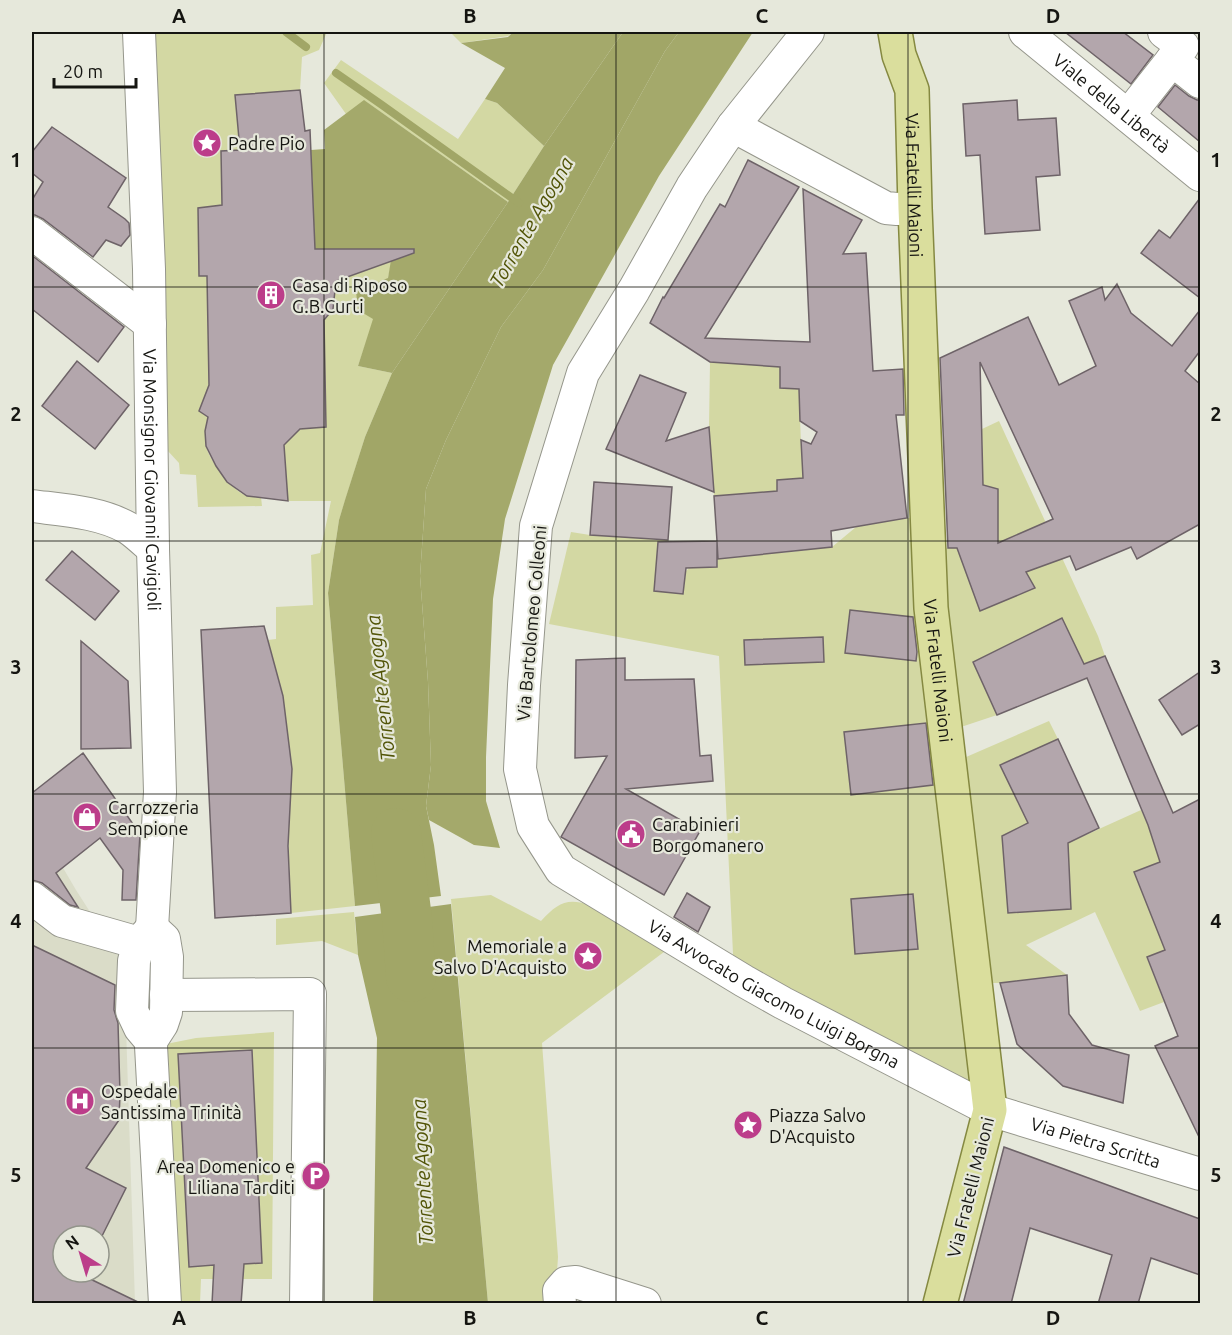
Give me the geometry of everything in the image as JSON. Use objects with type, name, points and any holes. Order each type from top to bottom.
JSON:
[{"type":"main road","name":"Via Fratelli Maioni","points":[[895,32],[899,55],[912,90],[931,608],[990,1110],[940,1304]]},
{"type":"street","name":"Via Monsignor Giovanni Cavigioli","points":[[139,32],[149,258],[153,549],[160,792],[146,936],[134,962],[132,1011],[140,1028],[151,1041]]},
{"type":"street","name":"Via Bartolomeo Colleoni","points":[[561,870],[533,826],[520,769],[536,526],[583,373],[634,290],[692,187],[733,126],[808,32]]},
{"type":"street","name":"Viale della Libertà","points":[[1025,32],[1200,175]]},
{"type":"street","points":[[1128,116],[1168,46],[1200,82]]},
{"type":"street","points":[[733,126],[886,208],[915,208]]},
{"type":"street","points":[[32,233],[150,324]]},
{"type":"street","points":[[32,506],[110,520],[126,527],[153,549]]},
{"type":"street","name":"Via Avvocato Giacomo Luigi Borgna","points":[[561,870],[783,1003],[990,1110]]},
{"type":"street","points":[[32,898],[62,921],[164,939],[167,957],[166,1012],[162,1024],[151,1041],[165,1304]]},
{"type":"street","points":[[166,995],[309,994],[306,1304]]},
{"type":"street","name":"Via Pietra Scritta","points":[[990,1110],[1200,1174]]},
{"type":"street","points":[[560,1304],[560,1291],[566,1283],[576,1282],[645,1304]]},
{"type":"shaded area","points":[[155,32],[327,32],[319,50],[302,57],[300,90],[235,96],[240,150],[221,151],[222,205],[198,208],[207,276],[209,385],[199,411],[208,417],[206,446],[228,482],[247,496],[261,497],[262,506],[198,507],[196,475],[180,474],[179,463],[167,450]]},
{"type":"shaded area","points":[[450,32],[513,32],[508,36],[461,43]]},
{"type":"shaded area","points":[[513,32],[623,32],[544,146],[497,103],[485,99],[505,68],[461,43],[508,37]]},
{"type":"shaded area","points":[[679,32],[753,32],[659,176],[553,365],[505,519],[493,599],[486,801],[500,848],[474,845],[429,820],[426,806],[431,765],[428,682],[420,576],[426,489],[446,440],[501,327],[543,270],[665,51]]},
{"type":"shaded area","points":[[341,60],[458,139],[485,99],[497,103],[544,146],[508,202],[365,101],[346,114],[324,83]]},
{"type":"shaded area","points":[[364,100],[508,202],[392,373],[358,366],[373,319],[358,310],[356,291],[388,278],[392,254],[367,249],[315,249],[311,150],[325,149],[324,130]]},
{"type":"shaded area","points":[[393,254],[388,278],[358,366],[392,373],[365,437],[339,520],[328,593],[355,906],[291,913],[283,696],[268,640],[276,639],[276,607],[313,605],[311,555],[320,553],[331,501],[288,501],[284,445],[300,429],[326,426],[324,320],[333,309],[336,281]]},
{"type":"shaded area","points":[[710,362],[780,367],[780,388],[799,389],[801,445],[815,477],[777,480],[781,553],[832,547],[856,527],[907,518],[928,518],[929,549],[978,546],[998,529],[998,489],[983,485],[982,429],[999,421],[1098,636],[1105,656],[1082,665],[1064,688],[1053,657],[1062,618],[973,662],[997,715],[946,732],[950,764],[1049,721],[1058,739],[1000,765],[1028,823],[1002,836],[1008,913],[1071,909],[1068,843],[1141,810],[1186,941],[1147,958],[1164,1002],[1140,1011],[1095,912],[1026,945],[1067,975],[1000,983],[975,983],[990,1110],[734,975],[719,656],[549,624],[571,532],[668,540],[656,568],[654,590],[683,594],[686,571],[689,568],[717,567],[717,559],[751,556],[767,543],[763,492],[714,496],[709,427]]},
{"type":"shaded area","name":"Ospedale Santissima Trinità","points":[[32,815],[124,965],[135,1303],[32,1303]]},
{"type":"shaded area","points":[[491,895],[541,921],[564,903],[583,903],[668,949],[542,1043],[560,1303],[488,1303],[451,899]]},
{"type":"shaded area","points":[[354,912],[358,955],[322,941],[276,945],[276,919]]},
{"type":"shaded area","points":[[274,1032],[272,1279],[201,1279],[200,1303],[177,1303],[166,1044],[196,1038]],"holes":[[[252,1051],[262,1262],[189,1266],[178,1054]]]},
{"type":"water","points":[[623,32],[679,32],[665,51],[543,270],[501,327],[446,440],[426,489],[420,576],[428,682],[431,765],[426,806],[441,896],[355,906],[328,593],[339,520],[345,500],[365,437],[392,373]]},
{"type":"water","points":[[451,904],[488,1303],[373,1303],[377,1038],[358,955],[355,917]]},
{"type":"building","points":[[1065,32],[1123,32],[1153,55],[1131,84]]},
{"type":"building","points":[[1175,85],[1189,96],[1200,100],[1200,142],[1158,107]]},
{"type":"building","name":"Casa di Riposo G.B.Curti","points":[[300,90],[305,131],[310,130],[315,249],[414,249],[414,253],[336,281],[333,309],[324,320],[326,427],[300,429],[284,445],[288,501],[247,496],[227,482],[206,446],[205,431],[208,417],[199,411],[209,385],[207,276],[199,276],[198,208],[222,205],[221,151],[240,150],[235,95]]},
{"type":"building","points":[[1017,100],[1018,120],[1056,118],[1060,175],[1036,177],[1040,230],[985,234],[980,155],[966,156],[963,104]]},
{"type":"building","points":[[52,127],[126,178],[108,207],[129,223],[130,235],[121,246],[106,240],[93,257],[43,219],[32,215],[32,200],[43,182],[32,173],[32,152]]},
{"type":"building","points":[[748,160],[799,187],[705,338],[810,342],[803,189],[862,220],[843,254],[866,253],[873,371],[903,369],[904,415],[896,415],[907,518],[831,531],[832,547],[718,559],[714,496],[777,491],[777,480],[803,478],[801,440],[811,444],[817,432],[800,421],[799,389],[780,388],[780,367],[710,362],[650,323],[663,297],[720,204],[725,207]]},
{"type":"building","points":[[1200,198],[1200,298],[1141,253],[1159,230],[1170,238]]},
{"type":"building","points":[[34,257],[124,327],[98,362],[32,309],[32,260]]},
{"type":"building","points":[[1117,284],[1131,313],[1172,346],[1200,310],[1200,351],[1185,371],[1200,384],[1200,524],[1137,559],[1131,547],[1076,570],[1070,556],[1026,572],[1035,588],[980,611],[957,548],[948,548],[940,358],[1028,317],[1059,385],[1096,366],[1069,301],[1102,287],[1105,300]],"holes":[[[980,362],[1053,519],[998,543],[998,489],[983,485]]]},
{"type":"building","points":[[77,361],[129,405],[95,449],[42,406]]},
{"type":"building","points":[[640,375],[686,393],[666,441],[709,427],[714,492],[606,449]]},
{"type":"building","points":[[594,482],[672,487],[668,540],[590,535]]},
{"type":"building","points":[[717,541],[717,567],[686,568],[683,594],[654,591],[658,542]]},
{"type":"building","points":[[72,551],[119,591],[95,620],[46,580]]},
{"type":"building","points":[[850,610],[913,617],[916,661],[845,653]]},
{"type":"building","points":[[1062,618],[1084,664],[1105,656],[1173,813],[1200,799],[1200,1139],[1155,1046],[1178,1036],[1147,957],[1165,950],[1134,872],[1160,862],[1148,825],[1087,678],[997,715],[973,662]]},
{"type":"building","points":[[264,626],[283,696],[292,769],[288,846],[291,913],[215,918],[201,630]]},
{"type":"building","points":[[823,637],[824,662],[745,665],[744,640]]},
{"type":"building","points":[[81,641],[128,681],[131,748],[81,749]]},
{"type":"building","points":[[625,658],[625,680],[694,679],[700,756],[711,755],[713,781],[626,789],[700,831],[664,895],[561,837],[607,756],[575,758],[576,660]]},
{"type":"building","points":[[1200,672],[1200,724],[1182,735],[1159,700]]},
{"type":"building","points":[[926,723],[933,785],[851,795],[844,732]]},
{"type":"building","points":[[1058,739],[1099,828],[1068,843],[1071,909],[1008,913],[1002,836],[1028,823],[1000,765]]},
{"type":"building","name":"Carrozzeria Sempione","points":[[83,753],[140,834],[136,900],[122,900],[123,870],[100,838],[56,873],[78,907],[70,905],[42,883],[32,880],[32,793]]},
{"type":"building","points":[[687,893],[710,907],[698,932],[674,917]]},
{"type":"building","points":[[913,894],[918,949],[855,954],[851,899]]},
{"type":"building","name":"Ospedale Santissima Trinità","points":[[32,945],[115,985],[114,1010],[118,1023],[119,1120],[86,1168],[126,1188],[108,1224],[51,1224],[51,1284],[101,1284],[142,1304],[32,1304]]},
{"type":"building","points":[[1067,975],[1069,1014],[1092,1045],[1129,1055],[1123,1103],[1063,1086],[1017,1044],[1000,983]]},
{"type":"building","points":[[252,1050],[262,1263],[244,1264],[241,1304],[212,1304],[214,1265],[189,1267],[178,1054]]},
{"type":"building","points":[[1004,1147],[1200,1219],[1200,1275],[1151,1258],[1138,1304],[1098,1304],[1112,1255],[1030,1228],[1011,1304],[963,1304]]},
{"type":"waterway","points":[[286,32],[306,47]]},
{"type":"waterway","points":[[336,73],[519,203]]},
{"type":"waterway","name":"Torrente Agogna","points":[[396,833],[407,919],[411,977]]},
{"type":"place","name":"Padre Pio","points":[[207,143]]},
{"type":"place","name":"Casa di Riposo G.B.Curti","points":[[271,295]]},
{"type":"place","name":"Carrozzeria Sempione","points":[[87,817]]},
{"type":"place","name":"Carabinieri Borgomanero","points":[[631,834]]},
{"type":"place","name":"Memoriale a Salvo D'Acquisto","points":[[588,956]]},
{"type":"place","name":"Ospedale Santissima Trinità","points":[[80,1101]]},
{"type":"place","name":"Piazza Salvo D'Acquisto","points":[[748,1125]]},
{"type":"place","name":"Area Domenico e Liliana Tarditi","points":[[316,1176]]}]
